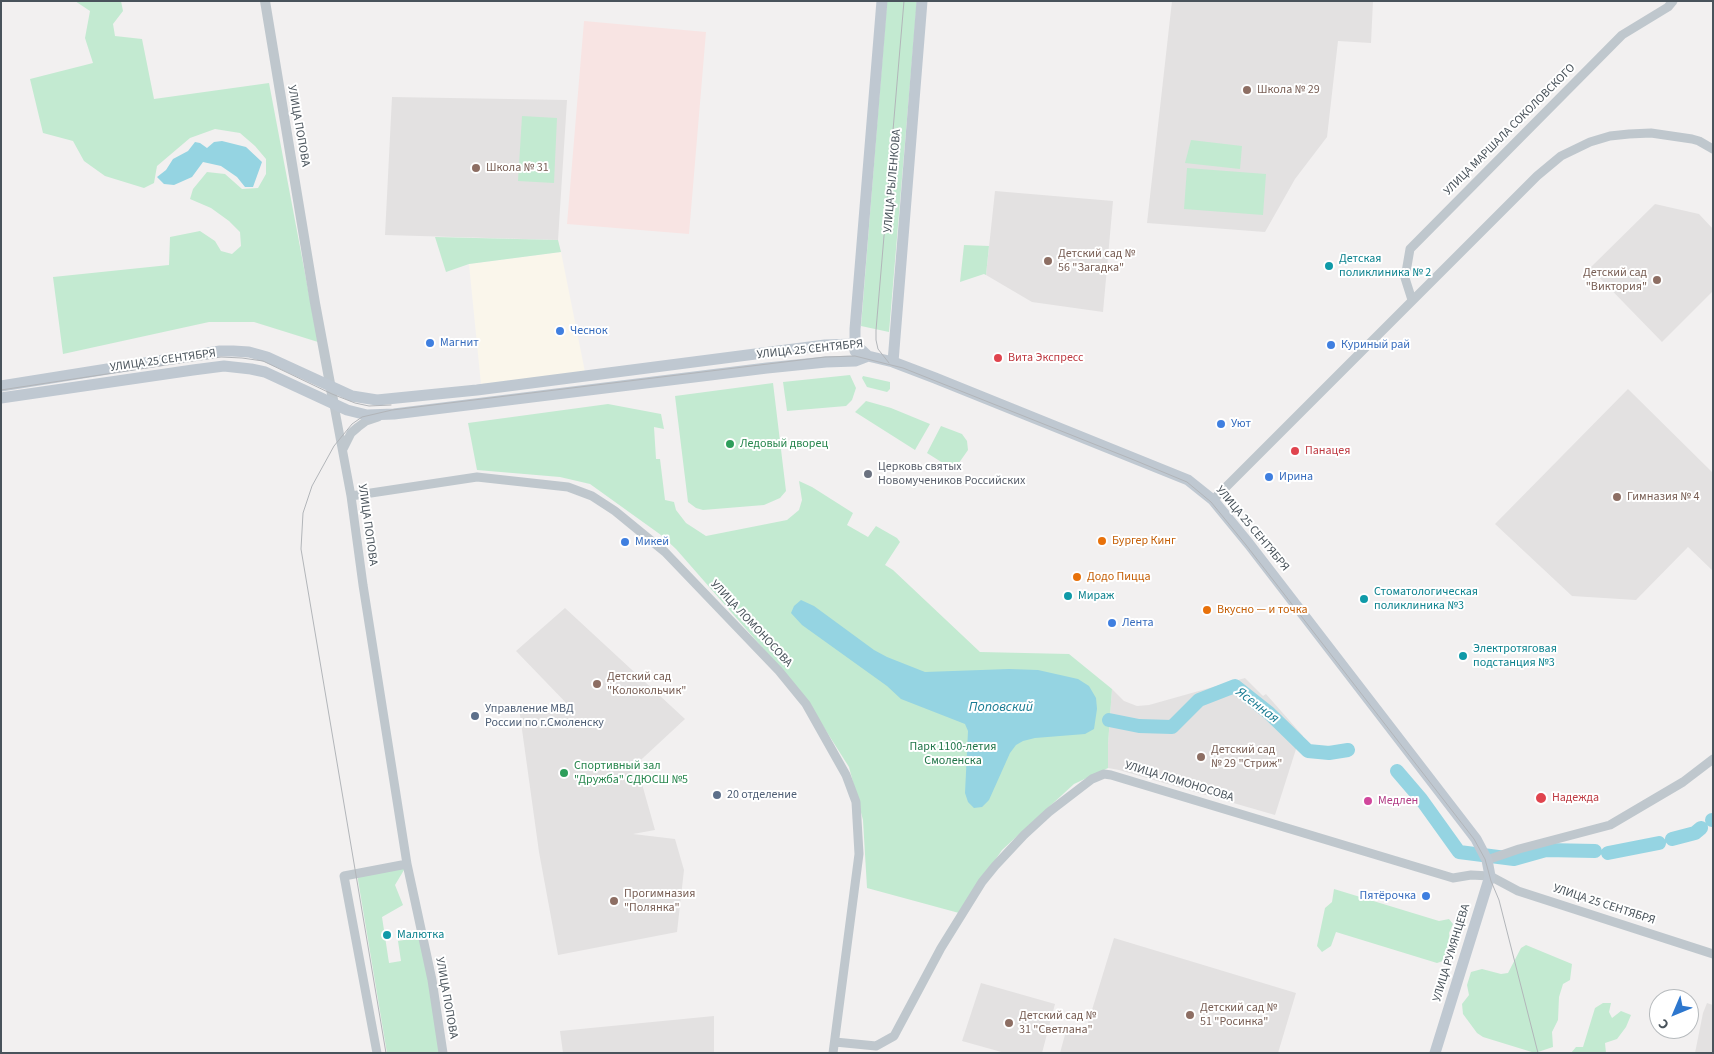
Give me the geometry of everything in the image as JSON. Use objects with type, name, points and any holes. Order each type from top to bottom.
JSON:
[{"type":"main road","name":"УЛИЦА РЫЛЕНКОВА","points":[[855,361],[855,329],[882,1]]},
{"type":"main road","name":"УЛИЦА РЫЛЕНКОВА","points":[[893,362],[922,1]]},
{"type":"main road","points":[[1,386],[220,351],[249,352],[266,357],[360,398],[377,400],[826,345],[855,344],[868,356]]},
{"type":"main road","name":"УЛИЦА 25 СЕНТЯБРЯ","points":[[1,398],[224,366],[265,372],[334,405],[367,415],[394,414],[777,367],[855,361],[868,356],[893,362],[1188,480],[1213,500],[1476,839],[1487,860]]},
{"type":"main road","points":[[1487,860],[1490,876]]},
{"type":"main road","name":"УЛИЦА РУМЯНЦЕВА","points":[[1435,1053],[1490,876]]},
{"type":"street","name":"УЛИЦА ПОПОВА","points":[[264,1],[330,386],[351,496],[363,585],[407,864],[432,980],[443,1053]]},
{"type":"street","name":"УЛИЦА МАРШАЛА СОКОЛОВСКОГО","points":[[1412,300],[1405,278],[1410,249],[1622,35],[1668,7],[1673,1]]},
{"type":"street","points":[[1213,500],[1537,176],[1561,156],[1610,136],[1651,133],[1699,141],[1713,149]]},
{"type":"street","points":[[342,449],[351,433],[366,421],[394,414]]},
{"type":"street","name":"УЛИЦА ЛОМОНОСОВА","points":[[351,496],[477,477],[568,487],[592,496],[615,511],[663,550],[779,671],[806,704],[846,775],[856,802],[859,854],[833,1053]]},
{"type":"street","points":[[1487,860],[1519,849],[1610,825],[1681,783],[1713,759]]},
{"type":"street","name":"УЛИЦА ЛОМОНОСОВА","points":[[835,1042],[876,1046],[894,1036],[941,948],[982,882],[1024,835],[1049,812],[1092,779],[1104,774],[1111,774],[1453,878],[1490,876]]},
{"type":"street","points":[[377,1053],[344,876],[407,864]]},
{"type":"street","name":"УЛИЦА 25 СЕНТЯБРЯ","points":[[1490,876],[1518,891],[1713,954]]},
{"type":"shaded area","name":"Школа № 29","points":[[1172,1],[1373,1],[1371,43],[1338,41],[1327,137],[1295,179],[1265,232],[1147,223]]},
{"type":"shaded area","points":[[584,21],[706,32],[689,234],[567,224]]},
{"type":"shaded area","name":"Школа № 31","points":[[392,97],[567,100],[558,240],[385,235]]},
{"type":"shaded area","name":"Детский сад № 56 \"Загадка\"","points":[[995,191],[1113,201],[1103,312],[1032,302],[986,275]]},
{"type":"shaded area","name":"Детский сад \"Виктория\"","points":[[1655,204],[1699,214],[1713,229],[1713,291],[1662,342],[1590,268]]},
{"type":"shaded area","points":[[561,252],[585,372],[481,384],[469,264]]},
{"type":"shaded area","name":"Гимназия № 4","points":[[1628,389],[1713,473],[1713,571],[1688,547],[1636,600],[1572,596],[1495,524]]},
{"type":"shaded area","points":[[565,608],[685,719],[630,770],[642,784],[655,830],[633,834],[675,839],[684,870],[677,932],[558,955],[539,852],[519,708],[571,708],[516,651]]},
{"type":"shaded area","name":"Детский сад № 29 \"Стриж\"","points":[[1245,678],[1263,696],[1266,694],[1303,736],[1297,746],[1275,815],[1108,768],[1112,689],[1124,701],[1137,706],[1149,705]]},
{"type":"shaded area","name":"Детский сад № 51 \"Росинка\"","points":[[1114,938],[1296,993],[1278,1053],[1060,1053],[1066,1031],[1084,1036]]},
{"type":"shaded area","name":"Детский сад № 31 \"Светлана\"","points":[[981,983],[1055,1004],[1042,1053],[1005,1053],[962,1041]]},
{"type":"shaded area","points":[[1707,1003],[1713,1005],[1713,1053],[1695,1053],[1703,1013]]},
{"type":"shaded area","points":[[714,1016],[714,1053],[563,1053],[560,1031]]},
{"type":"green space","points":[[75,1],[121,1],[123,11],[113,24],[115,36],[142,39],[154,99],[269,83],[318,342],[254,322],[209,322],[63,354],[53,277],[169,265],[170,237],[200,231],[215,241],[221,251],[232,254],[241,246],[240,232],[211,208],[190,199],[193,189],[207,172],[225,174],[242,189],[258,188],[266,174],[266,159],[255,146],[240,133],[215,129],[190,138],[157,166],[154,183],[144,188],[105,176],[84,161],[73,141],[43,133],[30,79],[93,63],[85,38],[90,11]]},
{"type":"green space","points":[[887,1],[917,1],[889,332],[861,326]]},
{"type":"green space","points":[[522,116],[557,118],[554,183],[518,181]]},
{"type":"green space","points":[[1191,140],[1242,146],[1240,169],[1185,163]]},
{"type":"green space","points":[[1187,168],[1266,174],[1263,215],[1184,209]]},
{"type":"green space","points":[[435,237],[558,240],[561,252],[469,264],[446,272]]},
{"type":"green space","points":[[964,245],[989,246],[986,275],[960,282]]},
{"type":"green space","points":[[850,375],[856,388],[852,400],[846,406],[787,411],[783,382]]},
{"type":"green space","points":[[863,376],[890,382],[890,389],[887,392],[867,387],[862,378]]},
{"type":"green space","name":"Ледовый дворец","points":[[773,383],[786,491],[780,498],[764,505],[703,510],[696,508],[688,502],[675,396]]},
{"type":"green space","points":[[866,401],[891,408],[930,424],[915,450],[855,412]]},
{"type":"green space","name":"Парк 1100-летия Смоленска","points":[[608,404],[661,414],[664,429],[654,427],[656,459],[660,459],[665,500],[674,502],[676,510],[686,523],[706,536],[787,520],[799,510],[802,500],[799,481],[853,513],[847,525],[868,537],[876,526],[897,538],[900,542],[885,565],[893,570],[980,652],[1069,654],[1112,689],[1108,768],[1074,784],[1002,850],[959,913],[867,888],[863,820],[849,767],[809,704],[781,669],[676,549],[661,535],[590,484],[560,477],[477,470],[468,423]]},
{"type":"green space","points":[[941,426],[962,434],[967,441],[968,450],[954,470],[927,453]]},
{"type":"green space","points":[[407,865],[395,885],[403,905],[382,917],[389,963],[401,961],[398,941],[422,937],[442,1053],[387,1053],[357,874]]},
{"type":"green space","points":[[1334,889],[1439,921],[1449,919],[1453,924],[1449,933],[1451,944],[1446,960],[1437,963],[1336,932],[1331,946],[1322,952],[1317,946],[1325,908],[1332,902]]},
{"type":"green space","points":[[1526,945],[1572,964],[1570,980],[1563,984],[1559,997],[1558,1020],[1552,1032],[1553,1047],[1535,1053],[1483,1037],[1477,1033],[1463,1014],[1462,1004],[1469,995],[1467,985],[1471,972],[1482,969],[1501,974],[1508,973],[1521,948]]},
{"type":"green space","points":[[1603,1003],[1611,1003],[1609,1012],[1612,1018],[1621,1011],[1631,1015],[1626,1027],[1617,1039],[1605,1043],[1606,1053],[1571,1053],[1576,1047],[1583,1047],[1595,1008]]},
{"type":"water","points":[[222,141],[246,147],[262,162],[253,187],[245,187],[237,177],[221,166],[203,162],[192,177],[174,185],[164,184],[157,177],[166,170],[173,159],[188,151],[195,142],[207,148],[214,142]]},
{"type":"water","name":"Поповский","points":[[801,600],[814,606],[874,650],[925,672],[1009,669],[1038,670],[1078,679],[1089,686],[1096,698],[1097,709],[1094,729],[1085,734],[1035,738],[1016,745],[1010,753],[989,800],[982,807],[974,808],[968,802],[965,793],[968,731],[965,724],[901,699],[887,686],[802,625],[791,613],[794,606]]},
{"type":"waterway","name":"Ясенная","points":[[1109,720],[1139,726],[1172,727],[1199,700],[1235,686],[1269,713],[1308,751],[1329,753],[1348,750]]},
{"type":"waterway","name":"Ясенная","points":[[1397,771],[1421,799],[1459,852],[1514,859],[1546,850],[1595,851]]},
{"type":"waterway","name":"Ясенная","points":[[1672,839],[1695,833],[1701,828]]},
{"type":"waterway","name":"Ясенная","points":[[1608,853],[1659,843]]},
{"type":"tram line","points":[[889,363],[878,349],[876,330],[904,1]]},
{"type":"tram line","points":[[386,1053],[301,549],[303,513],[312,486],[334,446],[352,424],[362,417],[392,410],[825,357],[855,356],[903,368],[1134,460],[1187,482],[1211,502],[1474,839],[1485,859],[1499,900],[1538,1053]]},
{"type":"tram line","points":[[1,390],[221,357],[263,361],[355,403],[369,406],[391,405]]},
{"type":"place","name":"Школа № 29","points":[[1247,90]]},
{"type":"place","name":"Школа № 31","points":[[476,168]]},
{"type":"place","name":"Детский сад № 56 \"Загадка\"","points":[[1048,261]]},
{"type":"place","name":"Детская поликлиника № 2","points":[[1329,266]]},
{"type":"place","name":"Детский сад \"Виктория\"","points":[[1657,280]]},
{"type":"place","name":"Чеснок","points":[[560,331]]},
{"type":"place","name":"Магнит","points":[[430,343]]},
{"type":"place","name":"Куриный рай","points":[[1331,345]]},
{"type":"place","name":"Вита Экспресс","points":[[998,358]]},
{"type":"place","name":"Уют","points":[[1221,424]]},
{"type":"place","name":"Ледовый дворец","points":[[730,444]]},
{"type":"place","name":"Панацея","points":[[1295,451]]},
{"type":"place","name":"Церковь святых Новомучеников Российских","points":[[868,474]]},
{"type":"place","name":"Ирина","points":[[1269,477]]},
{"type":"place","name":"Гимназия № 4","points":[[1617,497]]},
{"type":"place","name":"Бургер Кинг","points":[[1102,541]]},
{"type":"place","name":"Микей","points":[[625,542]]},
{"type":"place","name":"Додо Пицца","points":[[1077,577]]},
{"type":"place","name":"Мираж","points":[[1068,596]]},
{"type":"place","name":"Стоматологическая поликлиника №3","points":[[1364,599]]},
{"type":"place","name":"Вкусно — и точка","points":[[1207,610]]},
{"type":"place","name":"Лента","points":[[1112,623]]},
{"type":"place","name":"Электротяговая подстанция №3","points":[[1463,656]]},
{"type":"place","name":"Детский сад \"Колокольчик\"","points":[[597,684]]},
{"type":"place","name":"Управление МВД России по г.Смоленску","points":[[475,716]]},
{"type":"place","name":"Детский сад № 29 \"Стриж\"","points":[[1201,757]]},
{"type":"place","name":"Спортивный зал \"Дружба\" СДЮСШ №5","points":[[564,773]]},
{"type":"place","name":"20 отделение","points":[[717,795]]},
{"type":"place","name":"Надежда","points":[[1541,798]]},
{"type":"place","name":"Медлен","points":[[1368,801]]},
{"type":"place","name":"Пятёрочка","points":[[1426,896]]},
{"type":"place","name":"Прогимназия \"Полянка\"","points":[[614,901]]},
{"type":"place","name":"Малютка","points":[[387,935]]},
{"type":"place","name":"Детский сад № 51 \"Росинка\"","points":[[1190,1015]]},
{"type":"place","name":"Детский сад № 31 \"Светлана\"","points":[[1009,1023]]}]
